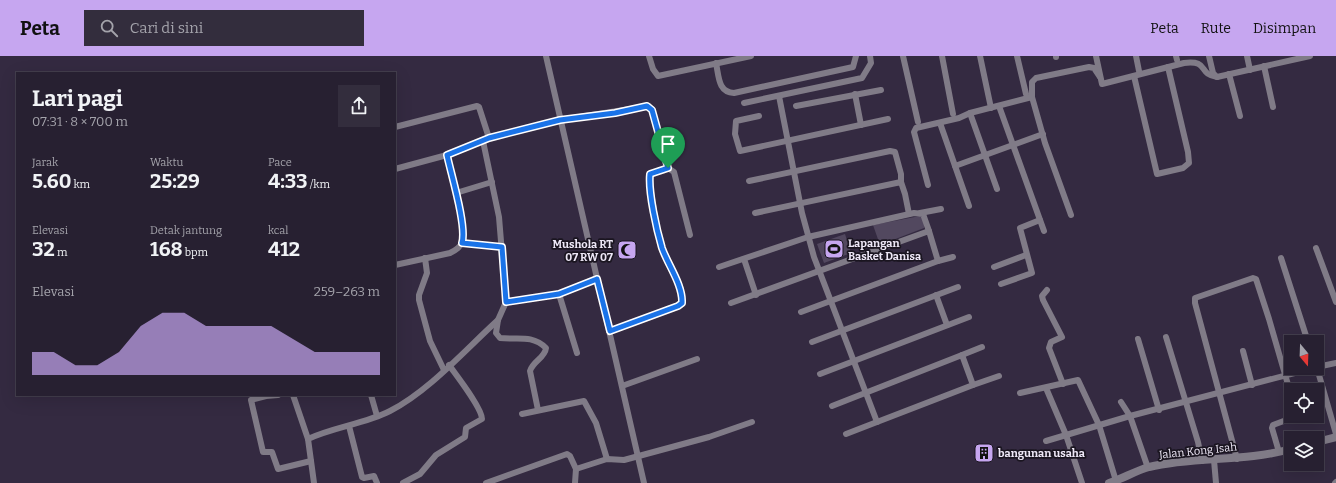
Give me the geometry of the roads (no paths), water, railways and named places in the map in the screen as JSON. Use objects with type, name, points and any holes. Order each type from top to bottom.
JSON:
[{"type":"street","points":[[546,56],[644,483]]},
{"type":"street","points":[[649,56],[653,69],[658,76],[751,56]]},
{"type":"street","points":[[716,63],[722,88],[726,93],[734,93],[853,67],[856,56]]},
{"type":"street","points":[[744,103],[862,78],[871,63],[870,56]]},
{"type":"street","points":[[903,56],[918,122]]},
{"type":"street","points":[[942,56],[954,114]]},
{"type":"street","points":[[980,56],[991,108]]},
{"type":"street","points":[[1017,56],[1026,94]]},
{"type":"street","points":[[1096,56],[1102,84],[1137,73],[1196,62],[1207,74],[1217,77],[1250,70],[1285,59],[1310,56]]},
{"type":"street","points":[[1136,56],[1137,73],[1157,174],[1182,168],[1189,163],[1188,152],[1168,67]]},
{"type":"street","points":[[1209,56],[1213,73],[1217,77]]},
{"type":"street","points":[[1247,56],[1250,70]]},
{"type":"street","points":[[1264,66],[1273,107]]},
{"type":"street","points":[[1071,215],[1032,97],[1032,82],[1036,78],[1089,67],[1094,68],[1100,77]]},
{"type":"street","points":[[1229,74],[1240,116]]},
{"type":"street","points":[[796,106],[880,90]]},
{"type":"street","points":[[855,94],[861,125]]},
{"type":"street","points":[[779,96],[808,237],[819,272],[877,422]]},
{"type":"street","points":[[928,185],[914,132],[916,128],[959,118],[970,113],[1032,97]]},
{"type":"street","points":[[396,128],[477,106],[479,107],[499,217],[502,247],[506,302],[498,320],[496,333],[500,338],[526,338],[536,340],[546,348],[545,353],[532,366],[530,371],[538,410]]},
{"type":"street","points":[[396,169],[447,155],[486,140],[560,120],[650,106],[668,168],[674,172],[690,235]]},
{"type":"street","points":[[999,106],[1014,144],[1044,231]]},
{"type":"street","points":[[970,113],[997,189]]},
{"type":"street","points":[[759,116],[736,121],[735,134],[740,151],[788,139],[888,119]]},
{"type":"street","points":[[940,123],[969,206]]},
{"type":"street","points":[[954,166],[1043,134]]},
{"type":"street","points":[[749,182],[890,151],[895,152],[909,214]]},
{"type":"street","points":[[396,265],[450,253],[456,251],[462,243],[463,234],[456,193],[447,155]]},
{"type":"street","points":[[610,331],[678,306],[682,303],[680,292],[662,248],[654,212],[650,179],[652,173],[668,168]]},
{"type":"street","points":[[456,193],[492,182]]},
{"type":"street","points":[[755,213],[901,182]]},
{"type":"street","points":[[719,267],[808,237],[909,214],[941,209]]},
{"type":"street","points":[[920,213],[924,218],[929,231],[938,261]]},
{"type":"street","points":[[1001,284],[1032,273],[1020,228],[1040,220]]},
{"type":"street","points":[[731,303],[929,231]]},
{"type":"street","points":[[462,243],[502,247]]},
{"type":"street","points":[[1316,248],[1336,302]]},
{"type":"street","points":[[994,268],[1026,255]]},
{"type":"street","points":[[801,312],[938,261],[954,257]]},
{"type":"street","points":[[425,258],[426,277],[420,290],[419,300],[430,341],[444,370]]},
{"type":"street","points":[[1281,258],[1306,335]]},
{"type":"street","points":[[744,259],[756,295]]},
{"type":"street","points":[[1237,459],[1195,299],[1196,297],[1253,278],[1256,280],[1270,319],[1287,383]]},
{"type":"street","points":[[506,302],[559,294],[597,279]]},
{"type":"street","points":[[812,342],[958,287]]},
{"type":"street","points":[[1047,290],[1042,296],[1042,300],[1062,337],[1051,342],[1048,348],[1063,384]]},
{"type":"street","points":[[559,294],[577,353]]},
{"type":"street","points":[[936,295],[947,325]]},
{"type":"street","points":[[820,374],[969,317]]},
{"type":"street","points":[[308,439],[377,416],[404,402],[450,365],[498,320]]},
{"type":"street","points":[[1166,337],[1202,461]]},
{"type":"street","points":[[1138,339],[1159,410]]},
{"type":"street","points":[[832,406],[982,347]]},
{"type":"street","points":[[1243,351],[1252,385]]},
{"type":"street","points":[[962,355],[973,385]]},
{"type":"street","points":[[622,386],[697,359]]},
{"type":"street","points":[[1324,366],[1336,363]]},
{"type":"street","points":[[403,483],[415,481],[436,456],[465,437],[466,428],[482,418],[470,395],[450,365]]},
{"type":"street","points":[[1046,441],[1130,416],[1220,394],[1284,375]]},
{"type":"street","points":[[1319,375],[1336,434]]},
{"type":"street","points":[[846,434],[999,376]]},
{"type":"street","points":[[1020,393],[1078,380],[1099,425],[1113,482]]},
{"type":"street","points":[[1046,388],[1066,435],[1082,483]]},
{"type":"street","points":[[266,396],[251,400],[264,452],[272,452],[278,469],[311,461]]},
{"type":"street","points":[[293,396],[308,439],[314,483]]},
{"type":"street","points":[[371,396],[377,416]]},
{"type":"street","points":[[522,414],[584,401],[596,423],[607,459]]},
{"type":"street","points":[[1121,402],[1130,416],[1148,468]]},
{"type":"street","points":[[1279,452],[1272,426],[1284,421]]},
{"type":"street","points":[[576,469],[607,459],[624,460],[709,437],[752,422]]},
{"type":"street","points":[[349,426],[362,477],[374,476],[377,483]]},
{"type":"street","points":[[1324,440],[1336,437]]},
{"type":"street","name":"Jalan Kong Isah","points":[[1113,482],[1148,468],[1202,461],[1237,459],[1284,451]]},
{"type":"street","points":[[486,483],[567,454],[570,456],[576,469],[575,483]]},
{"type":"street","points":[[1214,460],[1216,483]]},
{"type":"place","name":"Lapangan Basket Danisa","points":[[834,249]]},
{"type":"place","name":"Mushola RT 07 RW 07","points":[[627,250]]},
{"type":"place","name":"bangunan usaha","points":[[984,453]]}]
